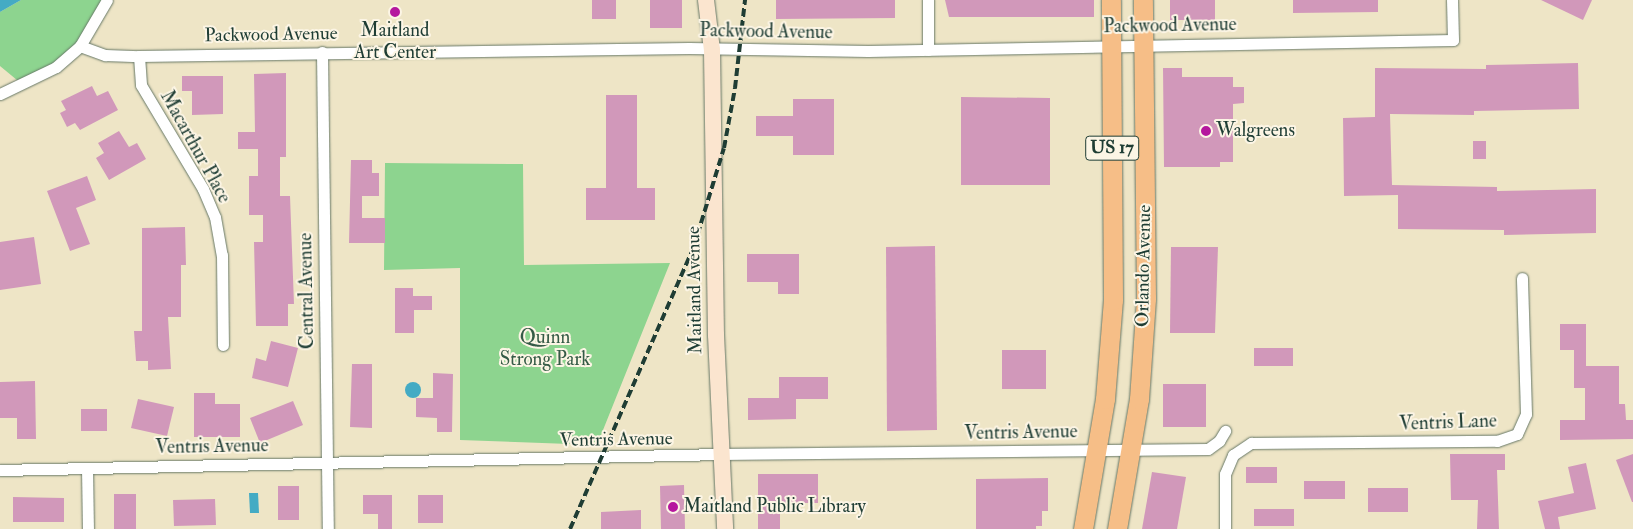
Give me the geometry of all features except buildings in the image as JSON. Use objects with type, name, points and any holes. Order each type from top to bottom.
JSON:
[{"type":"main road","name":"Maitland Avenue","points":[[706,0],[712,50],[719,454],[725,529]]},
{"type":"main road","name":"Maitland Avenue","points":[[712,50],[718,0]]},
{"type":"main road","name":"Orlando Avenue","points":[[1083,529],[1099,448],[1113,300],[1111,0]]},
{"type":"main road","name":"Orlando Avenue","points":[[1117,529],[1132,451],[1146,298],[1143,0]]},
{"type":"street","points":[[0,94],[56,67],[80,46],[107,0]]},
{"type":"street","points":[[928,0],[928,50]]},
{"type":"street","name":"Packwood Avenue","points":[[80,46],[105,54],[139,56],[322,52],[928,50],[1143,44],[1453,40],[1452,0]]},
{"type":"street","name":"Central Avenue","points":[[322,52],[328,529]]},
{"type":"street","name":"Macarthur Place","points":[[139,56],[141,85],[203,188],[215,217],[222,255],[223,345]]},
{"type":"street","name":"Ventris Lane","points":[[1225,529],[1225,474],[1234,455],[1251,443],[1497,442],[1518,434],[1526,414],[1522,278]]},
{"type":"street","name":"Ventris Avenue","points":[[0,470],[719,454],[1099,448],[1132,451],[1208,449],[1219,442],[1225,431]]},
{"type":"street","points":[[87,468],[88,529]]},
{"type":"green space","points":[[21,0],[106,0],[80,46],[23,85],[0,66],[0,12]]},
{"type":"green space","name":"Quinn Strong Park","points":[[385,163],[523,164],[524,265],[670,263],[597,445],[460,440],[460,268],[384,270]]},
{"type":"water","points":[[0,0],[21,0],[0,12]]},
{"type":"water","points":[[413,382],[421,390],[413,398],[405,390]]},
{"type":"water","points":[[249,493],[258,493],[259,513],[250,513]]},
{"type":"railway","points":[[570,529],[694,246],[724,148],[735,88],[745,0]]},
{"type":"place","name":"Maitland Art Center","points":[[395,12]]},
{"type":"place","name":"Walgreens","points":[[1206,131]]},
{"type":"place","name":"Maitland Public Library","points":[[673,507]]}]
